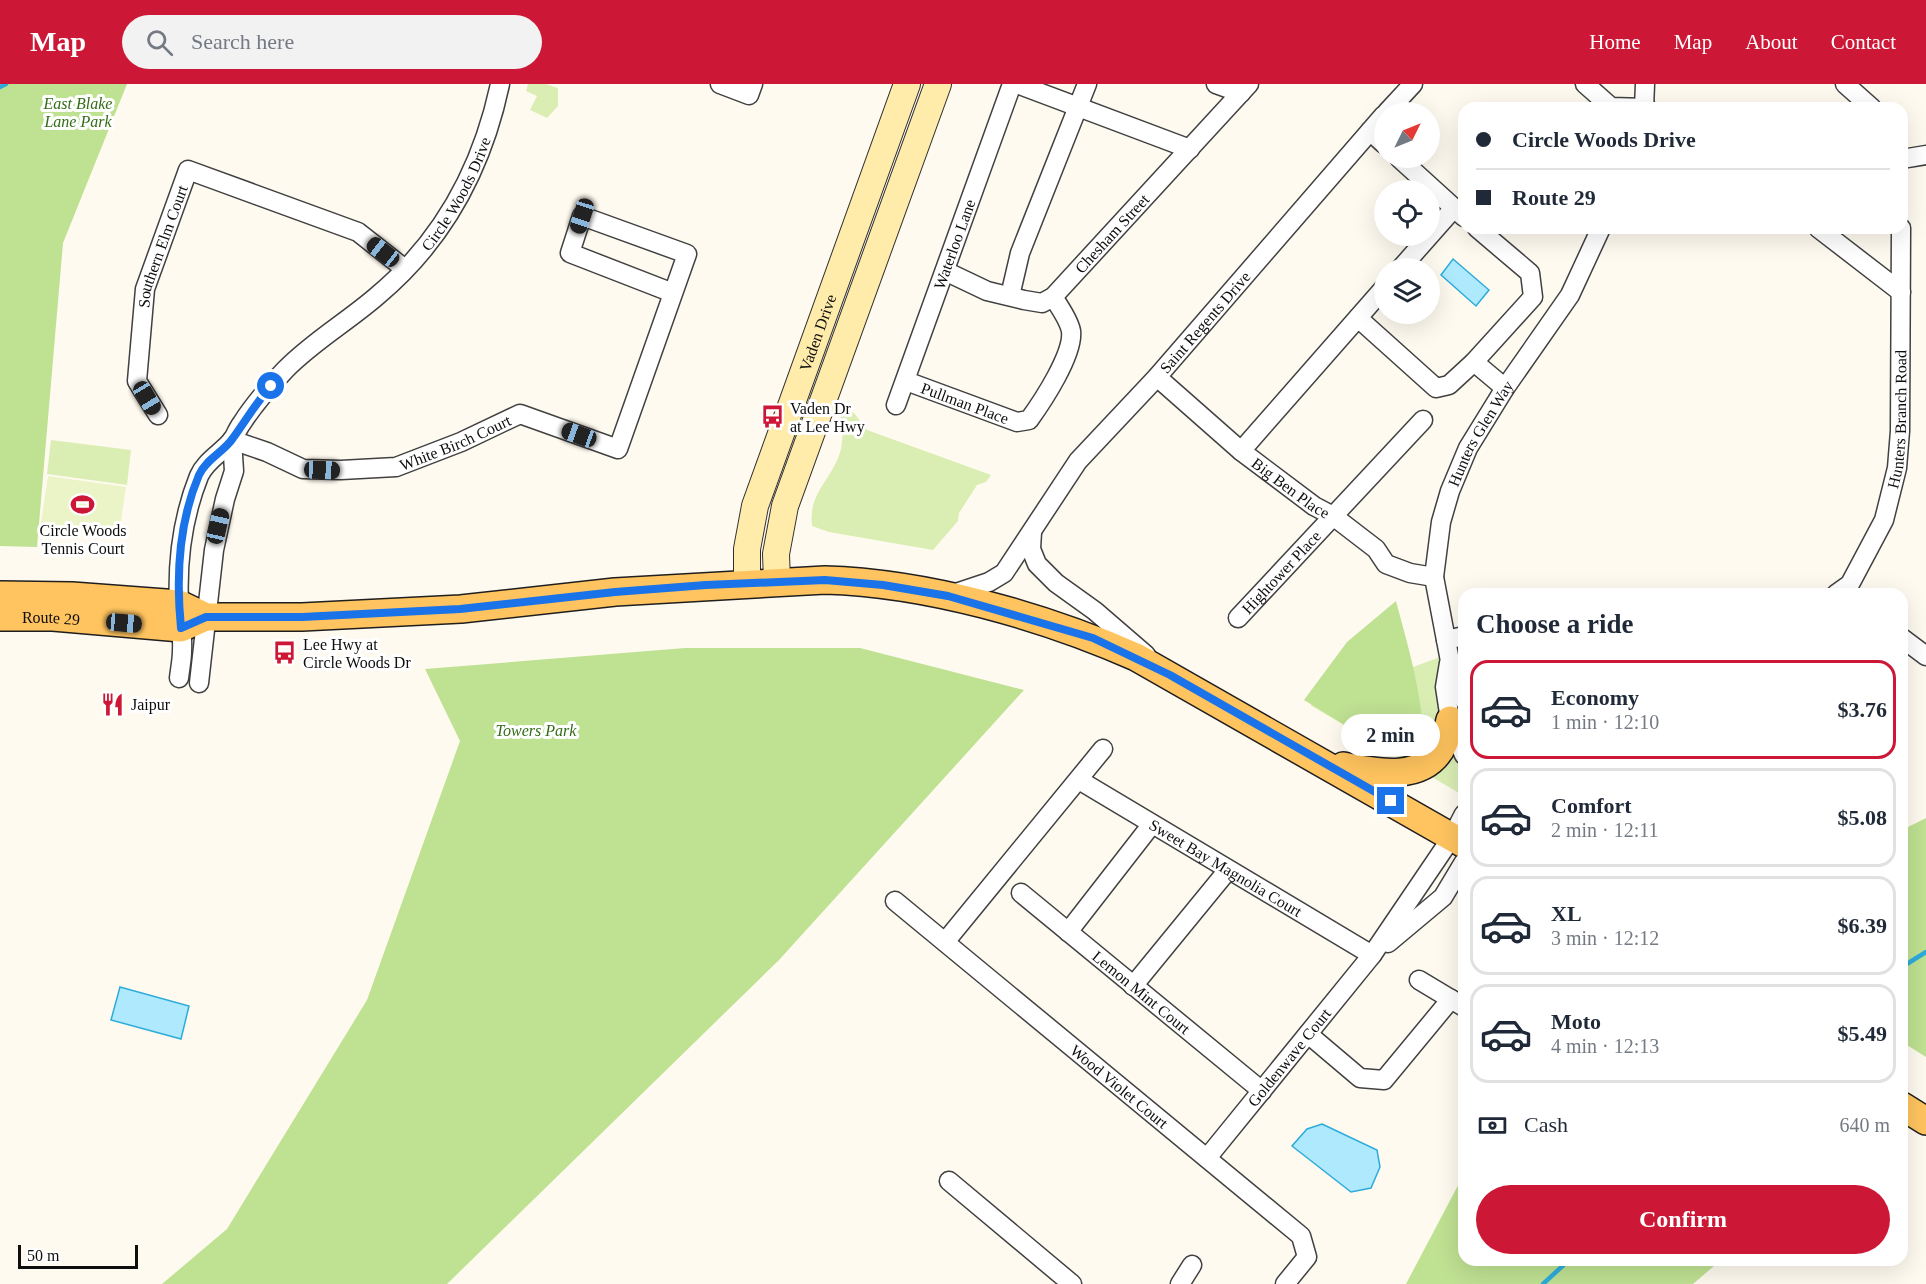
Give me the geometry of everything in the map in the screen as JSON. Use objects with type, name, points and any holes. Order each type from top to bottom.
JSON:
[{"type":"main road","name":"Route 29","points":[[0,617],[302,617],[460,609],[615,592],[747,583],[847,580],[948,596],[1093,638],[1170,675],[1320,761],[1458,831]]},
{"type":"main road","name":"Route 29","points":[[0,595],[72,596],[180,616]]},
{"type":"main road","points":[[1320,761],[1370,772],[1398,774],[1413,770],[1426,764],[1436,755],[1444,743],[1458,705]]},
{"type":"main road","points":[[1908,1110],[1926,1121]]},
{"type":"street","name":"Circle Woods Drive","points":[[179,678],[182,650],[181,547],[189,508],[200,473],[212,458],[232,440],[256,403],[286,369],[340,323],[375,298],[424,249],[448,217],[469,180],[486,138],[500,84]]},
{"type":"street","points":[[720,84],[749,95],[753,84]]},
{"type":"street","name":"Vaden Drive","points":[[747,583],[747,549],[755,506],[907,84]]},
{"type":"street","name":"Vaden Drive","points":[[777,582],[776,554],[785,506],[938,84]]},
{"type":"street","points":[[1015,84],[1190,149]]},
{"type":"street","name":"Waterloo Lane","points":[[896,405],[1015,84]]},
{"type":"street","points":[[1010,296],[1020,253],[1087,84]]},
{"type":"street","points":[[1216,84],[1245,88]]},
{"type":"street","name":"Saint Regents Drive","points":[[1397,102],[1413,84]]},
{"type":"street","points":[[1585,84],[1605,102]]},
{"type":"street","points":[[1645,84],[1645,102]]},
{"type":"street","points":[[1845,84],[1865,102]]},
{"type":"street","name":"Chesham Street","points":[[1053,297],[1245,88]]},
{"type":"street","name":"Saint Regents Drive","points":[[948,596],[989,582],[1004,573],[1077,461],[1157,377],[1374,127]]},
{"type":"street","points":[[1370,131],[1374,135]]},
{"type":"street","points":[[1908,158],[1926,155]]},
{"type":"street","points":[[1410,168],[1458,211]]},
{"type":"street","name":"Southern Elm Court","points":[[158,415],[137,381],[145,289],[188,170],[358,232],[405,269]]},
{"type":"street","points":[[1411,258],[1458,213]]},
{"type":"street","name":"White Birch Court","points":[[232,440],[267,452],[303,469],[341,470],[396,467],[461,442],[520,414],[618,450],[687,254],[582,216],[570,253],[673,292]]},
{"type":"street","points":[[1358,318],[1436,388],[1449,385],[1474,362],[1533,297],[1530,273],[1484,234]]},
{"type":"street","name":"Hunters Glen Way","points":[[1458,688],[1452,650],[1434,577],[1441,522],[1450,491],[1468,448],[1504,388],[1570,295],[1598,234]]},
{"type":"street","points":[[1826,234],[1901,292]]},
{"type":"street","name":"Hunters Branch Road","points":[[1850,588],[1884,519],[1897,468],[1900,431],[1901,234]]},
{"type":"street","points":[[945,272],[987,291],[1042,303],[1053,297]]},
{"type":"street","name":"Pullman Place","points":[[906,381],[1017,422],[1029,420],[1047,395],[1068,351],[1071,331],[1053,297]]},
{"type":"street","points":[[1240,451],[1374,300]]},
{"type":"street","points":[[1474,362],[1504,388]]},
{"type":"street","name":"Big Ben Place","points":[[1157,377],[1240,451],[1376,549],[1386,564],[1410,573],[1434,577]]},
{"type":"street","name":"Hightower Place","points":[[1238,618],[1423,420]]},
{"type":"street","points":[[200,683],[218,526],[234,471],[232,440]]},
{"type":"street","points":[[1032,532],[1031,549],[1037,564],[1056,583],[1095,611],[1170,675]]},
{"type":"street","points":[[1908,642],[1926,656]]},
{"type":"street","name":"Hunters Glen Way","points":[[1452,650],[1445,687],[1458,698]]},
{"type":"street","points":[[945,942],[1102,749]]},
{"type":"street","name":"Sweet Bay Magnolia Court","points":[[1079,780],[1372,955]]},
{"type":"street","points":[[1068,932],[1152,824]]},
{"type":"street","name":"Goldenwave Court","points":[[1207,1158],[1372,955],[1458,835]]},
{"type":"street","points":[[1133,986],[1228,870]]},
{"type":"street","name":"Goldenwave Court","points":[[1372,955],[1443,897],[1458,872]]},
{"type":"street","name":"Lemon Mint Court","points":[[1021,892],[1262,1091]]},
{"type":"street","name":"Wood Violet Court","points":[[895,901],[1300,1236],[1307,1257],[1285,1284]]},
{"type":"street","points":[[1308,1034],[1360,1078],[1384,1080],[1457,1003],[1419,980]]},
{"type":"street","points":[[949,1180],[1072,1284]]},
{"type":"street","points":[[1180,1284],[1192,1265]]},
{"type":"green space","name":"East Blake Lane Park","points":[[0,84],[127,84],[63,243],[37,547],[0,546]]},
{"type":"green space","points":[[528,84],[546,84],[558,88],[558,106],[547,118],[530,110],[537,96],[526,91]]},
{"type":"green space","points":[[840,407],[854,413],[867,430],[991,475],[986,482],[977,485],[959,513],[958,521],[933,550],[829,532],[812,526],[812,514],[817,494],[833,469],[841,449],[843,426]]},
{"type":"green space","points":[[51,440],[131,450],[127,485],[47,474]]},
{"type":"green space","name":"Circle Woods Tennis Court","points":[[48,476],[126,487],[119,534],[41,523]]},
{"type":"green space","points":[[1396,601],[1419,694],[1421,713],[1420,741],[1411,753],[1379,746],[1304,700],[1347,642]]},
{"type":"green space","name":"Towers Park","points":[[685,648],[860,648],[1024,690],[779,960],[447,1284],[162,1284],[227,1229],[367,1000],[460,741],[425,669]]},
{"type":"green space","points":[[1458,649],[1458,792],[1310,705]]},
{"type":"green space","points":[[1926,818],[1926,1057],[1908,1046],[1908,827]]},
{"type":"green space","points":[[1458,1185],[1458,1266],[1714,1266],[1693,1284],[1406,1284]]},
{"type":"water","points":[[1453,259],[1489,290],[1476,306],[1441,275]]},
{"type":"water","points":[[120,987],[189,1006],[181,1039],[111,1020]]},
{"type":"water","points":[[1322,1124],[1377,1150],[1380,1167],[1371,1188],[1351,1192],[1292,1146],[1307,1129]]},
{"type":"waterway","points":[[0,87],[6,84]]},
{"type":"waterway","points":[[1908,963],[1926,952]]},
{"type":"waterway","points":[[1543,1284],[1562,1266]]},
{"type":"place","name":"Vaden Dr at Lee Hwy","points":[[772,417]]},
{"type":"place","name":"Circle Woods Tennis Court","points":[[83,505]]},
{"type":"place","name":"Lee Hwy at Circle Woods Dr","points":[[285,653]]},
{"type":"place","name":"Jaipur","points":[[113,704]]},
{"type":"route","points":[[271,386],[256,403],[232,440],[212,458],[200,473],[189,508],[181,547],[179,566],[181,628],[206,617],[302,617],[460,609],[615,592],[706,585],[825,580],[847,580],[883,585],[948,596],[1093,638],[1170,675],[1391,801]]}]
